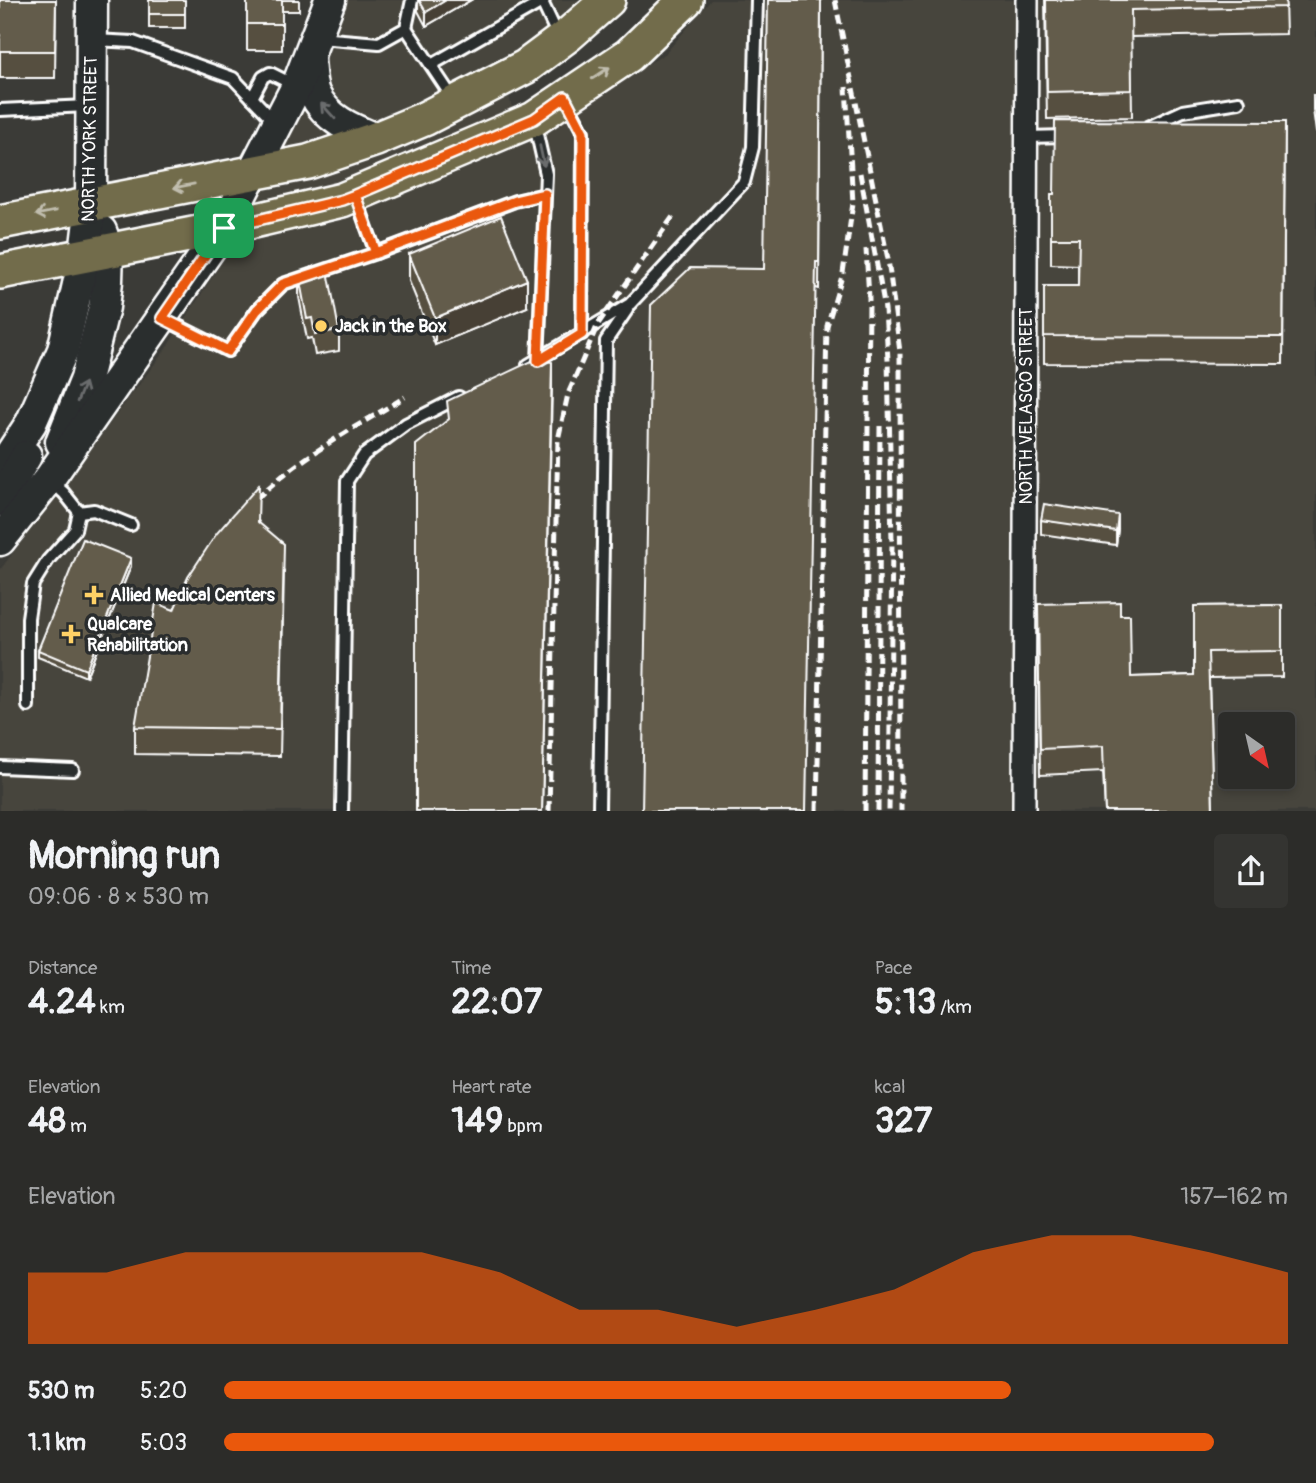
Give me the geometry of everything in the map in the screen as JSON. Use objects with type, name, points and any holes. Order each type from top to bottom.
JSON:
[{"type":"main road","name":"NORTH YORK STREET","points":[[0,470],[31,423],[63,350],[97,252],[91,204],[92,0]]},
{"type":"main road","points":[[0,540],[49,479],[224,228],[308,61],[330,0]]},
{"type":"main road","points":[[0,222],[308,162],[376,139],[424,119],[523,66],[561,40],[608,0]]},
{"type":"main road","points":[[0,272],[224,228],[355,195],[534,119],[629,55],[686,0]]},
{"type":"main road","points":[[308,61],[314,92],[327,112],[342,125],[376,139]]},
{"type":"main road","points":[[523,66],[565,97]]},
{"type":"main road","points":[[523,66],[534,119]]},
{"type":"main road","points":[[49,479],[86,379],[98,337],[107,281],[97,252]]},
{"type":"main road","points":[[0,501],[27,453],[44,392]]},
{"type":"street","name":"NORTH VELASCO STREET","points":[[1024,811],[1027,0]]},
{"type":"lane","points":[[412,0],[406,28],[456,103]]},
{"type":"lane","points":[[599,811],[606,341],[631,304],[744,183],[753,147],[757,0]]},
{"type":"lane","points":[[431,65],[543,1],[561,40]]},
{"type":"lane","points":[[253,98],[263,77],[270,73],[379,43],[406,28]]},
{"type":"lane","points":[[91,39],[134,42],[233,78],[278,124]]},
{"type":"lane","points":[[565,97],[583,132],[582,334]]},
{"type":"lane","points":[[1136,133],[1183,111],[1239,102]]},
{"type":"lane","points":[[0,110],[92,105]]},
{"type":"lane","points":[[534,119],[546,174],[538,361]]},
{"type":"lane","points":[[1026,137],[1079,136]]},
{"type":"lane","points":[[162,318],[228,351],[257,310],[283,284],[376,253],[515,201],[545,194]]},
{"type":"lane","points":[[355,195],[376,253]]},
{"type":"lane","points":[[515,371],[538,361],[631,304]]},
{"type":"lane","points":[[342,811],[347,481],[364,455],[406,424],[468,393]]},
{"type":"lane","points":[[49,479],[79,512]]},
{"type":"lane","points":[[79,512],[94,510],[131,525]]},
{"type":"lane","points":[[28,706],[28,618],[33,584],[48,560],[75,530],[79,512]]},
{"type":"lane","points":[[0,767],[73,770]]},
{"type":"shaded area","points":[[345,0],[594,0],[500,62],[520,138],[665,54],[711,0],[1316,0],[1316,811],[0,811],[0,570],[165,350],[228,253],[247,206],[328,55]]},
{"type":"building","points":[[0,0],[56,0],[55,51],[0,51]]},
{"type":"building","points":[[149,0],[185,0],[185,14],[149,14]]},
{"type":"building","points":[[247,0],[282,0],[282,24],[247,24]]},
{"type":"building","points":[[419,0],[446,0],[426,12]]},
{"type":"building","points":[[768,0],[821,0],[819,262],[816,262],[806,811],[642,811],[651,305],[690,268],[764,269]]},
{"type":"building","points":[[1046,0],[1285,0],[1286,7],[1131,10],[1132,90],[1047,92]]},
{"type":"building","points":[[1313,95],[1316,95],[1316,117]]},
{"type":"building","points":[[1055,121],[1285,122],[1283,337],[1044,336],[1044,286],[1078,286],[1079,238],[1051,238]]},
{"type":"building","points":[[501,216],[527,280],[435,318],[409,254]]},
{"type":"building","points":[[328,271],[339,330],[315,334],[312,318],[307,319],[299,276]]},
{"type":"building","points":[[536,359],[552,362],[542,811],[416,811],[416,445],[449,419],[447,401]]},
{"type":"building","points":[[259,485],[258,522],[284,544],[280,729],[135,727],[156,603],[174,610],[188,577],[217,533]]},
{"type":"building","points":[[1044,504],[1118,515],[1116,531],[1041,520]]},
{"type":"building","points":[[83,539],[131,558],[86,670],[38,650]]},
{"type":"building","points":[[1120,602],[1120,615],[1130,615],[1131,677],[1194,675],[1194,606],[1282,605],[1282,651],[1208,652],[1213,811],[1105,811],[1103,746],[1040,749],[1038,604]]},
{"type":"railway","points":[[835,0],[888,259],[900,352],[901,811]]},
{"type":"railway","points":[[817,811],[827,326],[843,273],[853,203],[846,87]]},
{"type":"railway","points":[[860,173],[885,309],[888,360],[892,542],[889,811]]},
{"type":"railway","points":[[549,811],[558,440],[568,394],[598,324],[674,215]]},
{"type":"railway","points":[[865,811],[869,298],[866,249]]},
{"type":"railway","points":[[246,510],[301,462],[405,397]]},
{"type":"railway","points":[[878,811],[880,423]]},
{"type":"place","name":"Jack in the Box","points":[[321,326]]},
{"type":"place","name":"Allied Medical Centers","points":[[94,595]]},
{"type":"place","name":"Qualcare Rehabilitation","points":[[71,634]]},
{"type":"route","points":[[224,228],[162,318],[228,351],[257,310],[283,284],[376,253],[355,195],[534,119],[565,97],[583,132],[582,334],[538,361],[545,194],[515,201],[376,253],[355,195],[224,228]]}]
